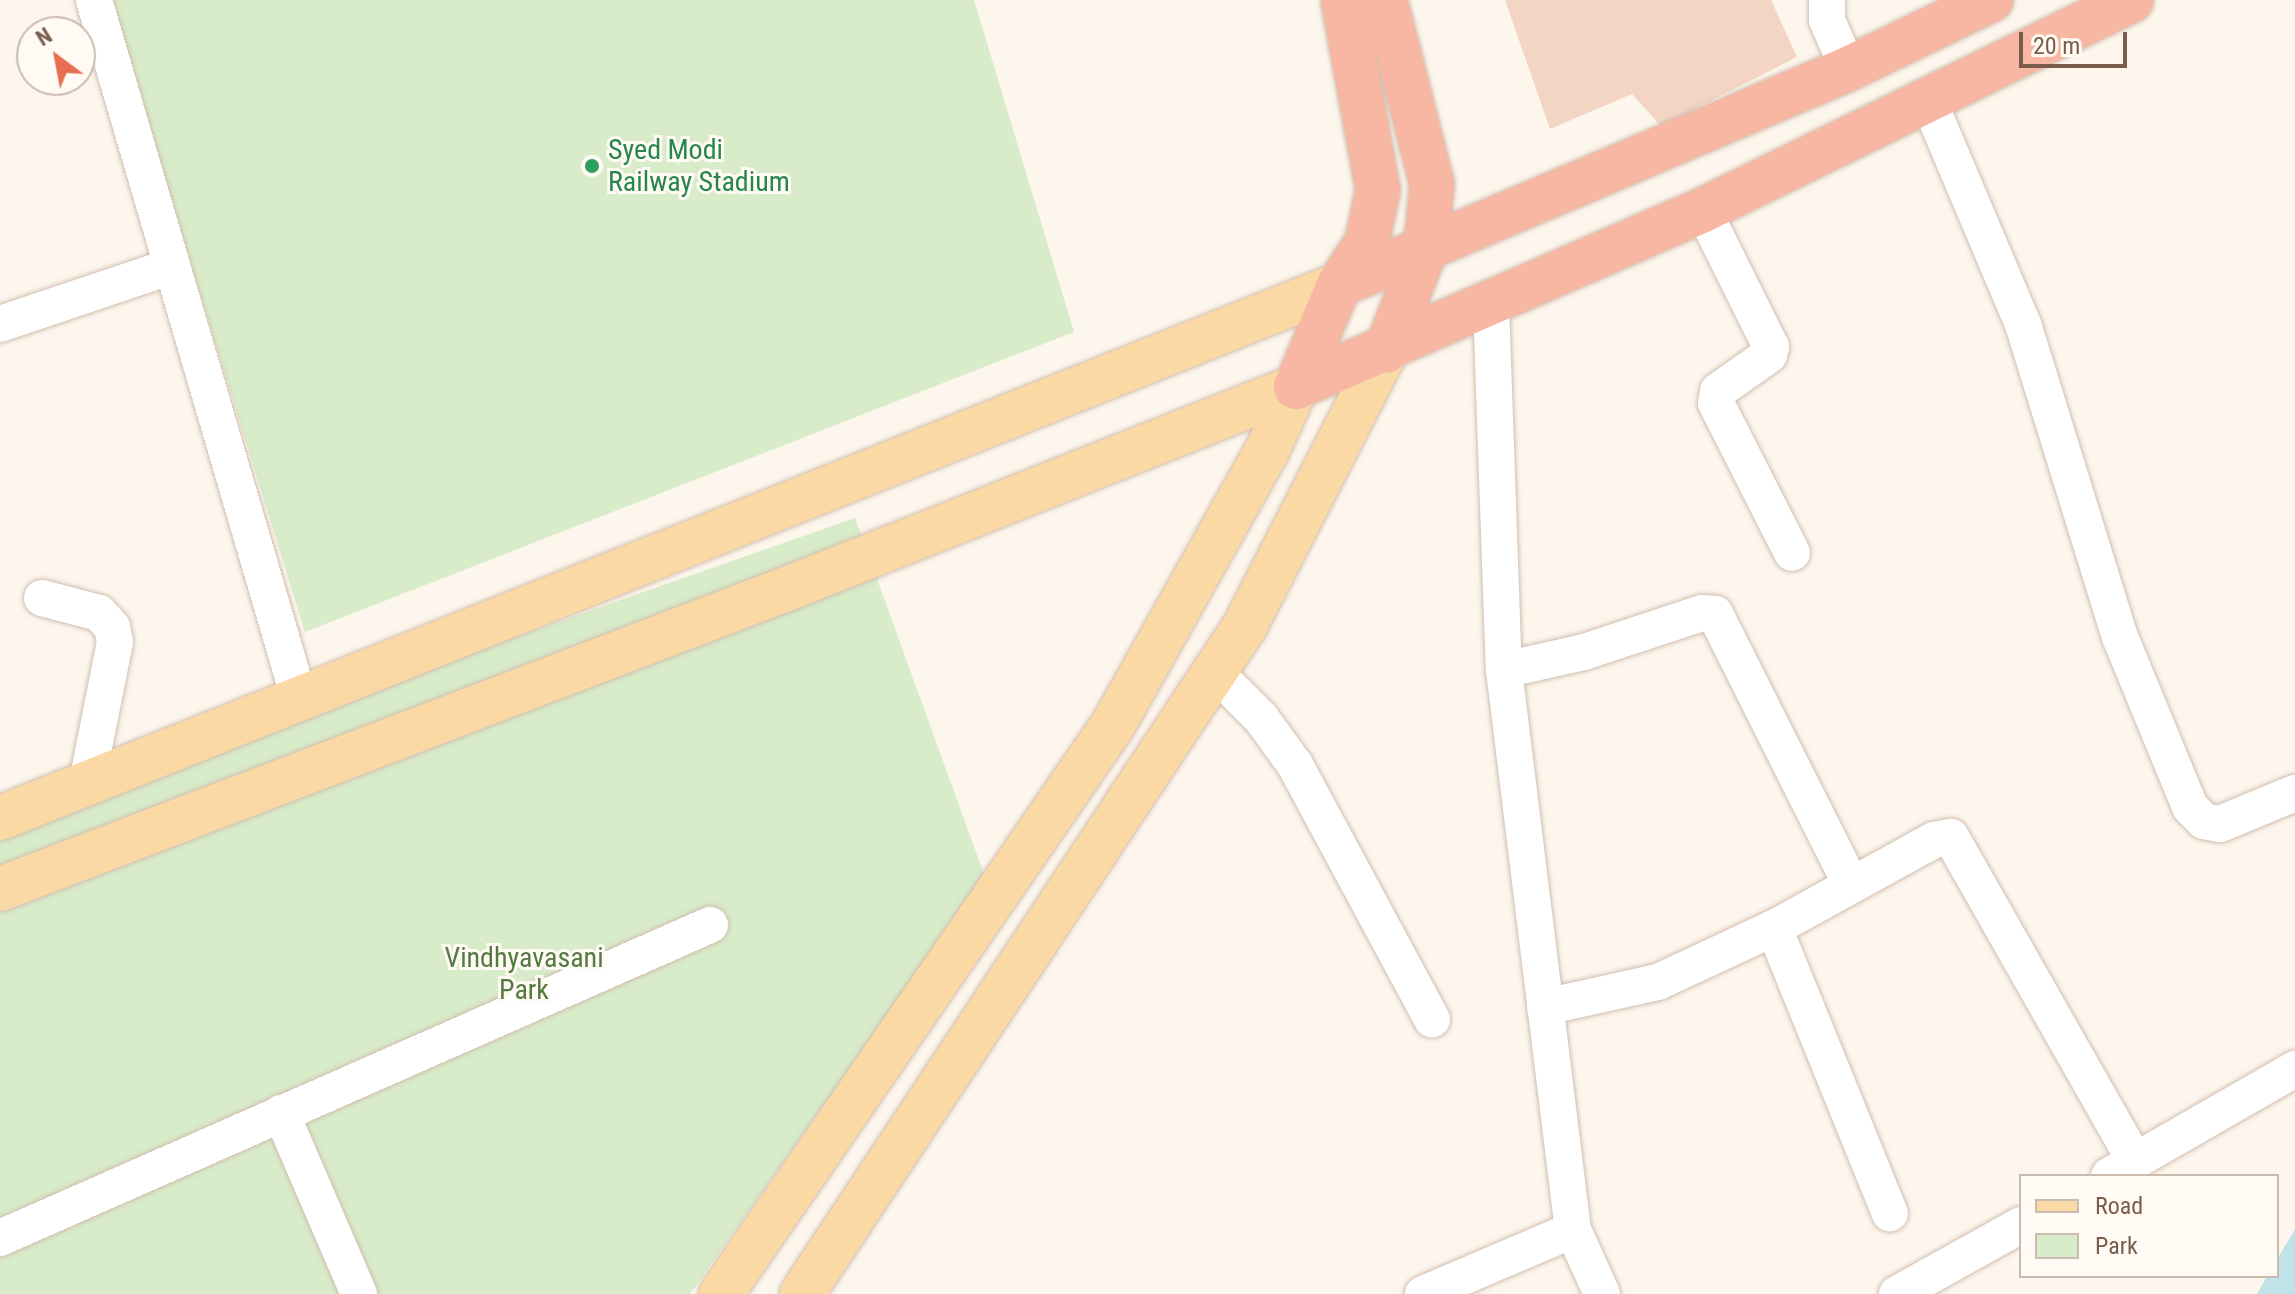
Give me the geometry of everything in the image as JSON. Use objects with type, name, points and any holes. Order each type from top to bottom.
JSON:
[{"type":"highway","points":[[1296,387],[1339,285],[1367,242],[1378,190],[1343,0]]},
{"type":"highway","points":[[1385,0],[1432,184],[1426,248],[1386,351]]},
{"type":"highway","points":[[1339,285],[1848,69],[1991,0]]},
{"type":"highway","points":[[1296,387],[1386,351],[1703,210],[1929,102],[2131,0]]},
{"type":"main road","points":[[0,818],[1339,285]]},
{"type":"main road","points":[[802,1294],[1245,626],[1386,351]]},
{"type":"main road","points":[[0,889],[784,590],[1296,387]]},
{"type":"main road","points":[[721,1294],[1113,725],[1267,451],[1296,387]]},
{"type":"street","points":[[94,0],[169,267],[299,698]]},
{"type":"street","points":[[1827,0],[1827,20],[1848,69]]},
{"type":"street","points":[[1929,102],[2023,324],[2120,637],[2190,807],[2204,821],[2220,824],[2295,793]]},
{"type":"street","points":[[1703,210],[1771,347],[1769,355],[1718,391],[1716,403],[1792,553]]},
{"type":"street","points":[[0,324],[169,267]]},
{"type":"street","points":[[1491,304],[1504,670],[1573,1230],[1602,1294]]},
{"type":"street","points":[[42,598],[99,613],[112,627],[115,642],[87,782]]},
{"type":"street","points":[[1504,670],[1584,652],[1702,613],[1715,614],[1851,884]]},
{"type":"street","points":[[1215,672],[1261,718],[1295,765],[1432,1019]]},
{"type":"street","points":[[1545,1007],[1658,982],[1774,928],[1851,884],[1946,836],[1956,840],[2122,1169],[2295,1069]]},
{"type":"street","points":[[0,1238],[710,925]]},
{"type":"street","points":[[1774,928],[1890,1213]]},
{"type":"street","points":[[281,1113],[359,1294]]},
{"type":"street","points":[[1897,1294],[2019,1226]]},
{"type":"street","points":[[1423,1294],[1573,1230]]},
{"type":"green space","name":"Syed Modi Railway Stadium","points":[[109,0],[974,0],[1074,332],[305,632]]},
{"type":"green space","name":"Vindhyavasani Park","points":[[855,518],[985,877],[690,1294],[0,1294],[0,837],[304,711]]},
{"type":"water","points":[[2295,1229],[2295,1294],[2257,1294],[2266,1278],[2279,1278],[2279,1257]]},
{"type":"building","points":[[1505,0],[1771,0],[1797,57],[1661,126],[1632,94],[1550,129]]},
{"type":"place","name":"Syed Modi Railway Stadium","points":[[592,166]]}]
